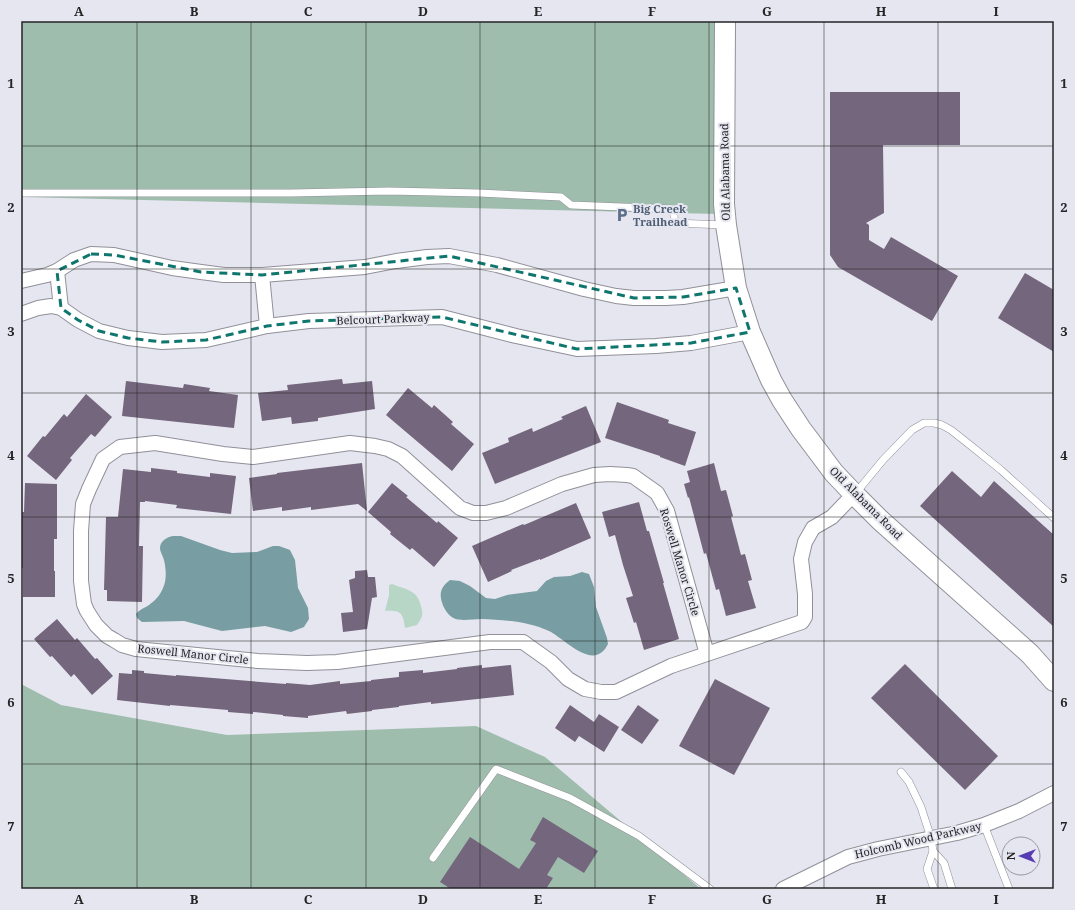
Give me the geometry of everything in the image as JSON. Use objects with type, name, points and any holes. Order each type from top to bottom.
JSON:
[{"type":"main road","name":"Old Alabama Road","points":[[725,21],[724,204],[726,225],[736,288],[750,332],[771,380],[801,429],[834,473],[880,520],[1030,654],[1054,681]]},
{"type":"street","points":[[21,281],[58,271],[74,260],[91,254],[114,255],[172,268],[224,275],[262,275],[312,272],[365,267],[427,257],[449,256],[497,265],[584,289],[616,296],[634,298],[683,297],[736,288]]},
{"type":"street","points":[[21,314],[38,308],[51,306],[60,308],[58,271]]},
{"type":"street","points":[[262,275],[267,326]]},
{"type":"street","name":"Belcourt Parkway","points":[[60,308],[78,320],[100,331],[128,338],[162,342],[206,340],[267,326],[309,321],[442,317],[516,336],[577,349],[692,343],[750,332]]},
{"type":"street","name":"Roswell Manor Circle","points":[[707,654],[667,511],[657,494],[633,476],[627,474],[594,475],[562,484],[506,508],[486,513],[473,513],[460,508],[402,456],[388,449],[375,446],[350,443],[253,457],[223,454],[155,443],[120,447],[103,459],[83,504],[81,531],[81,581],[84,604],[91,618],[101,630],[114,640],[129,647],[144,650],[258,661],[307,663],[337,662],[490,642],[523,642],[551,662],[568,679],[585,689],[601,692],[616,692],[671,666],[707,654],[802,622],[805,617],[805,594],[801,559],[805,542],[813,528],[832,516],[854,494]]},
{"type":"street","name":"Holcomb Wood Parkway","points":[[783,889],[848,857],[878,849],[932,845],[957,833],[984,825],[1019,811],[1054,793]]},
{"type":"lane","points":[[21,193],[291,193],[389,191],[546,196],[561,197],[570,206],[673,209],[676,223],[726,225]]},
{"type":"lane","points":[[854,494],[883,460],[912,430],[924,423],[934,422],[951,430],[970,445],[1001,470],[1054,518]]},
{"type":"lane","points":[[433,858],[496,769],[570,798],[639,836],[710,889]]},
{"type":"lane","points":[[901,772],[909,782],[921,807],[932,845],[944,863],[952,889]]},
{"type":"lane","points":[[984,825],[1009,888]]},
{"type":"lane","points":[[932,845],[926,870],[934,889]]},
{"type":"highlighted area","points":[[91,254],[114,255],[201,272],[262,275],[449,256],[634,298],[683,297],[736,288],[750,332],[691,343],[577,349],[442,317],[309,321],[267,326],[206,340],[162,342],[128,338],[99,331],[78,320],[61,308],[57,271]]},
{"type":"green space","points":[[21,21],[717,21],[718,214],[21,197]]},
{"type":"green space","points":[[392,584],[410,591],[417,596],[422,614],[417,625],[405,628],[402,616],[398,612],[385,611],[389,595],[389,585]]},
{"type":"green space","points":[[21,684],[61,705],[227,735],[476,726],[545,757],[701,889],[21,889]]},
{"type":"water","points":[[181,536],[232,553],[257,552],[273,546],[279,546],[290,550],[295,560],[298,588],[308,608],[309,619],[304,627],[291,632],[265,626],[222,631],[184,621],[142,622],[137,618],[136,614],[156,599],[162,591],[165,581],[166,574],[164,560],[160,550],[161,543],[168,537]]},
{"type":"water","points":[[582,572],[589,574],[594,587],[596,607],[607,638],[608,644],[602,652],[596,655],[582,653],[549,631],[533,625],[498,620],[461,620],[453,618],[444,608],[441,600],[442,588],[450,580],[460,581],[470,586],[486,598],[495,599],[507,595],[537,591],[546,581],[554,577],[570,576]]},
{"type":"building","points":[[830,92],[960,92],[960,145],[883,145],[884,213],[866,223],[869,225],[869,240],[884,249],[891,237],[958,276],[932,321],[838,267],[830,255]]},
{"type":"building","points":[[1025,273],[1054,290],[1054,352],[998,318]]},
{"type":"building","points":[[342,379],[343,384],[372,381],[375,409],[318,418],[318,421],[292,424],[291,417],[262,421],[258,393],[288,390],[287,385]]},
{"type":"building","points":[[126,381],[183,388],[184,384],[210,388],[209,391],[238,395],[234,428],[122,416]]},
{"type":"building","points":[[408,388],[432,408],[434,405],[453,422],[451,424],[474,444],[452,471],[386,415]]},
{"type":"building","points":[[86,394],[112,417],[95,437],[91,434],[70,458],[72,460],[56,480],[27,456],[43,436],[45,437],[64,414],[67,417]]},
{"type":"building","points":[[617,402],[669,420],[668,423],[696,432],[685,466],[605,438]]},
{"type":"building","points":[[586,406],[601,442],[495,484],[482,453],[509,442],[508,438],[532,428],[533,432],[563,419],[561,417]]},
{"type":"building","points":[[362,463],[367,511],[358,504],[311,510],[311,507],[282,511],[282,507],[253,511],[249,478],[277,473]]},
{"type":"building","points":[[714,463],[721,491],[726,490],[741,555],[745,554],[752,580],[748,581],[756,608],[726,616],[719,589],[716,590],[706,553],[704,554],[689,497],[688,498],[684,484],[690,482],[687,471]]},
{"type":"building","points":[[151,468],[210,477],[210,473],[236,476],[231,514],[176,508],[177,505],[145,501],[140,502],[139,546],[143,546],[142,602],[107,601],[107,590],[104,590],[106,517],[118,517],[123,469],[151,472]]},
{"type":"building","points":[[952,471],[981,497],[994,481],[1054,535],[1054,627],[920,506]]},
{"type":"building","points":[[25,483],[57,484],[57,539],[54,539],[55,597],[23,597],[23,568],[21,568],[21,512],[24,512]]},
{"type":"building","points":[[392,483],[437,523],[438,521],[458,538],[434,567],[412,548],[410,550],[390,534],[391,532],[368,512]]},
{"type":"building","points":[[639,502],[647,531],[649,531],[679,639],[644,650],[636,622],[634,623],[626,598],[633,596],[615,535],[609,537],[602,512]]},
{"type":"building","points":[[576,503],[591,538],[540,560],[511,570],[512,571],[488,582],[472,546]]},
{"type":"building","points":[[367,570],[368,577],[375,577],[377,597],[372,598],[367,629],[343,632],[341,613],[353,612],[349,580],[355,578],[355,571]]},
{"type":"building","points":[[57,619],[75,640],[77,638],[95,659],[97,658],[113,676],[92,695],[74,674],[71,677],[34,639]]},
{"type":"building","points":[[905,664],[998,756],[965,790],[871,698]]},
{"type":"building","points":[[482,665],[482,668],[511,665],[514,695],[431,704],[431,702],[347,714],[346,711],[308,716],[308,718],[253,712],[253,714],[228,712],[228,710],[170,706],[117,700],[119,673],[132,674],[132,670],[144,671],[144,673],[176,676],[310,685],[340,681],[340,684],[371,681],[399,677],[399,672],[423,670],[423,673]]},
{"type":"building","points":[[715,679],[770,708],[734,775],[679,746]]},
{"type":"building","points":[[570,705],[594,722],[599,714],[619,727],[604,752],[579,736],[575,742],[555,728]]},
{"type":"building","points":[[638,705],[659,720],[642,744],[621,730]]},
{"type":"building","points":[[543,817],[598,851],[584,873],[558,857],[547,875],[553,878],[546,889],[451,889],[440,882],[470,837],[519,869],[536,843],[530,840]]},
{"type":"place","name":"Big Creek Trailhead","points":[[622,215]]}]
